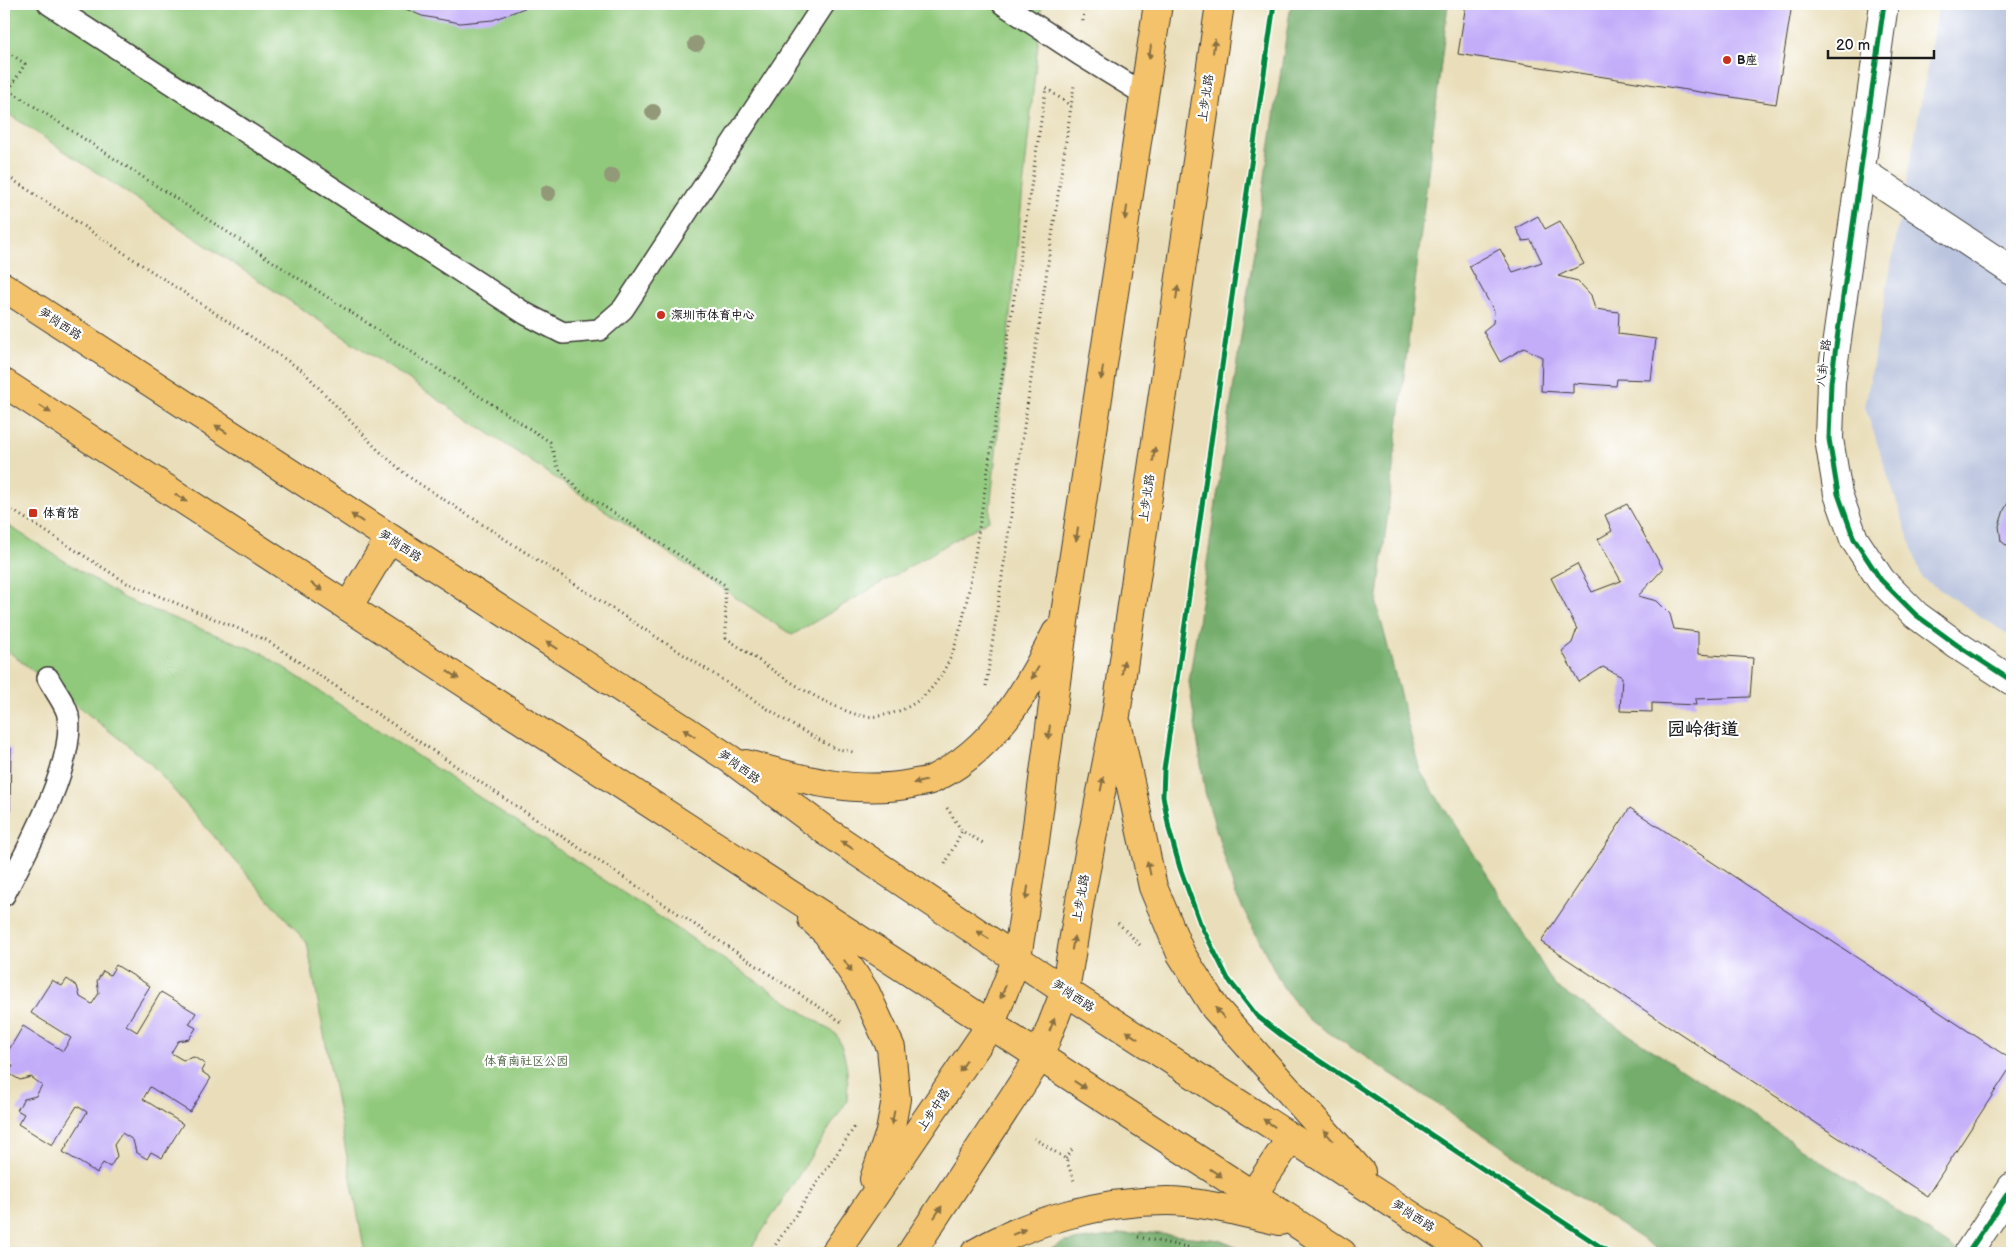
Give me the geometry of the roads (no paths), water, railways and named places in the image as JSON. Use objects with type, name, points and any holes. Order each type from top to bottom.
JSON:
[{"type":"main road","points":[[1017,958],[1035,842],[1065,614],[1158,4]]},
{"type":"main road","name":"上步北路","points":[[1065,992],[1080,900],[1116,715],[1220,4]]},
{"type":"main road","name":"笋岗西路","points":[[4,287],[730,759],[826,831],[1065,992],[1469,1253]]},
{"type":"main road","points":[[4,383],[1039,1058],[1342,1253]]},
{"type":"main road","points":[[348,607],[389,539]]},
{"type":"main road","points":[[730,759],[808,782],[848,787],[890,788],[932,780],[972,754],[1001,725],[1041,662],[1065,614]]},
{"type":"main road","points":[[1116,715],[1153,886],[1180,954],[1215,1008],[1384,1197]]},
{"type":"main road","points":[[768,880],[827,933],[866,993],[891,1048],[896,1099],[892,1124],[881,1163],[856,1224]]},
{"type":"main road","name":"上步中路","points":[[835,1253],[990,1026],[1017,958]]},
{"type":"main road","points":[[912,1253],[1039,1058],[1065,992]]},
{"type":"main road","points":[[1252,1196],[1291,1138]]},
{"type":"main road","points":[[975,1253],[993,1243],[1045,1221],[1084,1211],[1127,1204],[1169,1201],[1224,1209],[1299,1226]]},
{"type":"street","name":"八卦一路","points":[[1884,4],[1831,382],[1829,439],[1838,494],[1854,539],[1881,580],[1916,615],[2012,681]]},
{"type":"street","points":[[1861,171],[2012,271]]},
{"type":"street","points":[[1968,1253],[2012,1187]]},
{"type":"lane","points":[[49,4],[526,314],[563,333],[599,330],[623,309],[824,4]]},
{"type":"lane","points":[[1003,4],[1144,94]]},
{"type":"lane","points":[[4,896],[40,824],[68,746],[68,714],[48,678]]},
{"type":"place","name":"B座","points":[[1727,60]]},
{"type":"place","name":"深圳市体育中心","points":[[661,315]]},
{"type":"place","name":"体育馆","points":[[33,513]]},
{"type":"district","name":"园岭街道","points":[[1703,729]]},
{"type":"park label","name":"体育南社区公园","points":[[526,1061]]}]
